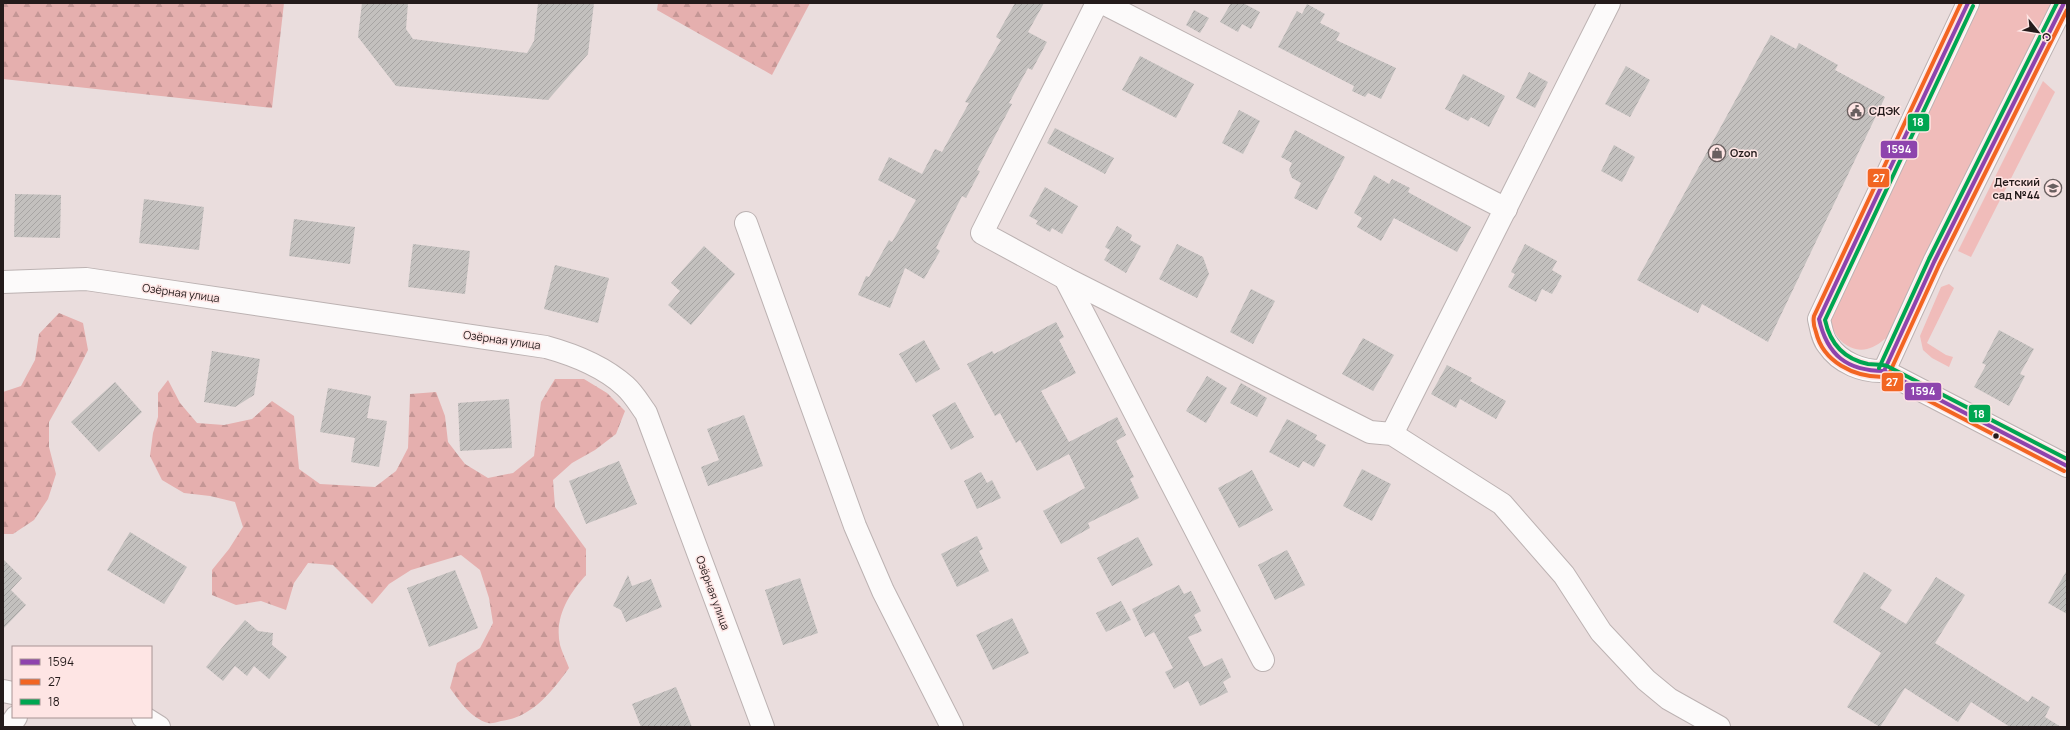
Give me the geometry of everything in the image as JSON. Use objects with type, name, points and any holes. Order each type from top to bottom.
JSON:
[{"type":"street","points":[[1097,3],[982,233],[1065,278],[1370,432],[1392,434],[1502,504],[1564,575],[1601,632],[1646,680],[1669,699],[1719,727]]},
{"type":"street","points":[[1103,3],[1506,209]]},
{"type":"street","points":[[1392,434],[1609,3]]},
{"type":"street","points":[[1968,3],[1819,319],[1827,345],[1847,363],[1872,372],[1884,371],[2067,466]]},
{"type":"street","points":[[1884,371],[1934,262],[2064,3]]},
{"type":"street","points":[[746,223],[855,526],[883,591],[952,727]]},
{"type":"street","points":[[1065,278],[1263,660]]},
{"type":"street","name":"Озёрная улица","points":[[3,282],[93,280],[546,347],[571,354],[600,368],[626,387],[646,413],[763,727]]},
{"type":"street","points":[[9,727],[15,718]]},
{"type":"street","points":[[145,718],[159,727]]},
{"type":"shaded area","points":[[1980,3],[2055,3],[1889,336],[1879,344],[1870,348],[1861,350],[1854,349],[1843,343],[1832,327],[1831,321],[1834,307]]},
{"type":"shaded area","points":[[2043,81],[2055,92],[1971,257],[1958,251]]},
{"type":"shaded area","points":[[1949,284],[1954,288],[1927,343],[1946,355],[1953,357],[1949,367],[1932,358],[1923,350],[1920,336],[1941,287]]},
{"type":"green space","points":[[3,3],[284,3],[272,108],[3,79]]},
{"type":"green space","points":[[658,3],[810,3],[772,75],[657,10]]},
{"type":"green space","points":[[59,313],[83,323],[88,350],[49,422],[49,447],[56,474],[48,499],[34,520],[13,534],[3,534],[3,392],[21,386],[35,360],[39,334]]},
{"type":"green space","points":[[555,379],[584,379],[607,393],[625,411],[616,434],[595,450],[572,463],[553,480],[555,507],[586,549],[586,575],[574,590],[564,607],[559,625],[560,645],[569,668],[548,695],[531,709],[512,719],[493,723],[482,721],[471,713],[450,688],[457,663],[480,648],[493,623],[489,598],[480,570],[461,555],[411,570],[389,584],[372,604],[333,565],[308,563],[294,583],[286,610],[261,601],[236,605],[212,595],[212,570],[229,549],[243,527],[235,502],[210,496],[184,493],[162,480],[150,456],[153,433],[158,417],[158,393],[168,380],[180,403],[197,423],[224,425],[252,419],[272,401],[294,416],[299,469],[320,484],[375,487],[396,471],[408,448],[410,394],[436,392],[445,416],[448,442],[465,464],[488,478],[513,473],[534,456],[541,402]]},
{"type":"building","points":[[362,3],[408,3],[406,29],[413,39],[527,53],[534,41],[538,3],[594,3],[588,54],[548,100],[396,86],[358,37]]},
{"type":"building","points":[[1015,3],[1044,3],[1028,32],[1047,42],[1032,70],[1028,68],[1009,103],[1012,104],[977,170],[980,171],[966,198],[962,196],[936,248],[940,251],[924,279],[905,268],[890,308],[858,295],[866,276],[869,277],[889,240],[892,242],[916,200],[878,180],[889,157],[922,174],[935,149],[942,152],[969,103],[965,102],[1001,40],[996,37]]},
{"type":"building","points":[[1231,3],[1243,3],[1260,12],[1251,29],[1242,24],[1238,32],[1220,22]]},
{"type":"building","points":[[1307,4],[1325,14],[1320,23],[1340,33],[1336,40],[1396,68],[1381,99],[1368,93],[1365,97],[1352,91],[1354,86],[1278,47],[1297,11],[1302,14]]},
{"type":"building","points":[[1194,10],[1209,18],[1200,33],[1186,25]]},
{"type":"building","points":[[1771,35],[1796,49],[1799,43],[1838,65],[1835,70],[1885,97],[1768,342],[1702,304],[1698,313],[1637,280]]},
{"type":"building","points":[[1140,56],[1194,84],[1176,118],[1122,90]]},
{"type":"building","points":[[1626,66],[1650,80],[1630,117],[1605,104]]},
{"type":"building","points":[[1529,72],[1548,82],[1535,108],[1516,98]]},
{"type":"building","points":[[1463,74],[1505,96],[1489,127],[1471,117],[1468,121],[1445,109]]},
{"type":"building","points":[[1239,110],[1260,121],[1243,154],[1222,143]]},
{"type":"building","points":[[1055,128],[1114,158],[1105,174],[1047,143]]},
{"type":"building","points":[[1295,130],[1345,157],[1317,210],[1294,198],[1301,183],[1292,178],[1289,170],[1292,163],[1281,157]]},
{"type":"building","points":[[1614,145],[1635,157],[1622,182],[1601,171]]},
{"type":"building","points":[[1374,175],[1389,184],[1392,179],[1410,188],[1408,192],[1471,227],[1457,252],[1394,218],[1381,241],[1357,227],[1362,218],[1354,213]]},
{"type":"building","points":[[1045,187],[1078,206],[1062,234],[1052,228],[1050,232],[1036,224],[1038,221],[1029,216]]},
{"type":"building","points":[[15,194],[61,195],[60,238],[14,237]]},
{"type":"building","points":[[144,199],[204,207],[199,250],[139,243]]},
{"type":"building","points":[[294,219],[355,227],[350,264],[289,256]]},
{"type":"building","points":[[1117,226],[1132,235],[1130,240],[1141,246],[1126,273],[1104,260],[1110,250],[1105,247]]},
{"type":"building","points":[[413,244],[470,251],[465,294],[408,287]]},
{"type":"building","points":[[1177,244],[1203,257],[1209,274],[1197,298],[1159,279]]},
{"type":"building","points":[[1525,244],[1557,261],[1552,270],[1562,276],[1552,294],[1542,289],[1536,302],[1508,287],[1515,274],[1511,272]]},
{"type":"building","points":[[704,246],[735,274],[691,325],[668,305],[680,291],[671,283]]},
{"type":"building","points":[[555,265],[609,278],[598,323],[544,309]]},
{"type":"building","points":[[1251,289],[1275,301],[1253,344],[1230,332]]},
{"type":"building","points":[[1056,322],[1064,337],[1059,340],[1076,373],[1041,391],[1069,442],[1117,417],[1126,435],[1116,441],[1134,477],[1130,479],[1139,498],[1088,523],[1090,528],[1061,544],[1043,511],[1085,488],[1069,454],[1037,471],[1020,440],[1016,443],[1000,413],[995,416],[967,364],[992,351],[994,354]]},
{"type":"building","points":[[1999,330],[2034,349],[2020,374],[2025,376],[2009,406],[1974,387],[1986,365],[1982,363]]},
{"type":"building","points":[[1363,338],[1394,355],[1373,391],[1342,374]]},
{"type":"building","points":[[924,340],[940,369],[916,383],[899,354]]},
{"type":"building","points":[[212,351],[260,359],[254,395],[235,407],[204,402]]},
{"type":"building","points":[[1447,365],[1472,378],[1470,381],[1506,401],[1496,419],[1460,399],[1456,408],[1431,394]]},
{"type":"building","points":[[1207,376],[1227,388],[1206,423],[1186,411]]},
{"type":"building","points":[[115,382],[142,412],[99,452],[71,422]]},
{"type":"building","points":[[1241,383],[1267,398],[1257,417],[1230,403]]},
{"type":"building","points":[[328,388],[371,396],[367,418],[387,421],[379,467],[351,462],[355,438],[320,432]]},
{"type":"building","points":[[509,399],[512,448],[460,451],[458,403]]},
{"type":"building","points":[[955,402],[974,437],[951,450],[932,415]]},
{"type":"building","points":[[744,415],[763,466],[708,486],[701,467],[719,460],[707,429]]},
{"type":"building","points":[[1287,419],[1317,435],[1315,439],[1326,445],[1314,467],[1303,461],[1299,468],[1269,452]]},
{"type":"building","points":[[619,461],[637,504],[586,524],[569,481]]},
{"type":"building","points":[[1362,469],[1391,484],[1372,521],[1343,506]]},
{"type":"building","points":[[1252,470],[1273,510],[1239,528],[1218,488]]},
{"type":"building","points":[[981,472],[987,483],[992,480],[1001,498],[977,509],[964,481]]},
{"type":"building","points":[[130,532],[187,567],[164,604],[107,570]]},
{"type":"building","points":[[977,536],[983,549],[979,551],[989,571],[957,587],[941,554]]},
{"type":"building","points":[[1138,537],[1153,565],[1112,586],[1097,558]]},
{"type":"building","points":[[1287,550],[1305,585],[1275,600],[1258,565]]},
{"type":"building","points":[[3,559],[22,578],[11,590],[26,605],[3,629]]},
{"type":"building","points":[[455,570],[478,628],[429,647],[407,588]]},
{"type":"building","points":[[2067,570],[2067,614],[2048,603]]},
{"type":"building","points":[[1864,572],[1892,590],[1880,608],[1906,624],[1936,577],[1965,595],[1935,643],[2028,702],[2032,696],[2050,707],[2045,717],[2061,727],[2010,727],[1971,702],[1958,722],[1905,688],[1880,727],[1847,707],[1881,653],[1833,622]]},
{"type":"building","points":[[628,575],[632,586],[651,579],[662,607],[626,622],[621,610],[613,606]]},
{"type":"building","points":[[800,578],[818,633],[783,645],[765,590]]},
{"type":"building","points":[[1179,585],[1184,594],[1191,591],[1201,611],[1194,615],[1202,631],[1188,637],[1204,667],[1222,658],[1231,677],[1223,682],[1228,692],[1200,706],[1188,681],[1174,689],[1165,672],[1173,668],[1154,632],[1145,637],[1132,609]]},
{"type":"building","points":[[1121,601],[1131,620],[1106,632],[1096,613]]},
{"type":"building","points":[[1012,618],[1029,653],[993,670],[976,635]]},
{"type":"building","points":[[245,620],[258,631],[273,633],[272,645],[287,657],[269,679],[254,666],[247,676],[235,666],[223,681],[206,667]]},
{"type":"building","points":[[676,687],[692,727],[641,727],[632,704]]},
{"type":"transit line","name":"27","points":[[1961,3],[1814,316],[1814,326],[1825,352],[1841,366],[1861,374],[1883,377],[2064,471]]},
{"type":"transit line","name":"1594","points":[[1968,3],[1819,319],[1827,342],[1833,351],[1849,364],[1859,368],[1884,371],[2067,466]]},
{"type":"transit line","name":"18","points":[[1879,368],[1929,259],[2057,3]]},
{"type":"transit line","name":"1594","points":[[1884,371],[1934,262],[2064,3]]},
{"type":"transit line","name":"18","points":[[1973,6],[1825,320],[1834,343],[1845,354],[1859,362],[1887,366],[2067,459]]},
{"type":"transit line","name":"27","points":[[1889,374],[1939,265],[2067,10]]},
{"type":"place","name":"СДЭК","points":[[1856,111]]},
{"type":"place","name":"Ozon","points":[[1717,153]]},
{"type":"place","name":"Детский сад №44","points":[[2053,188]]}]
